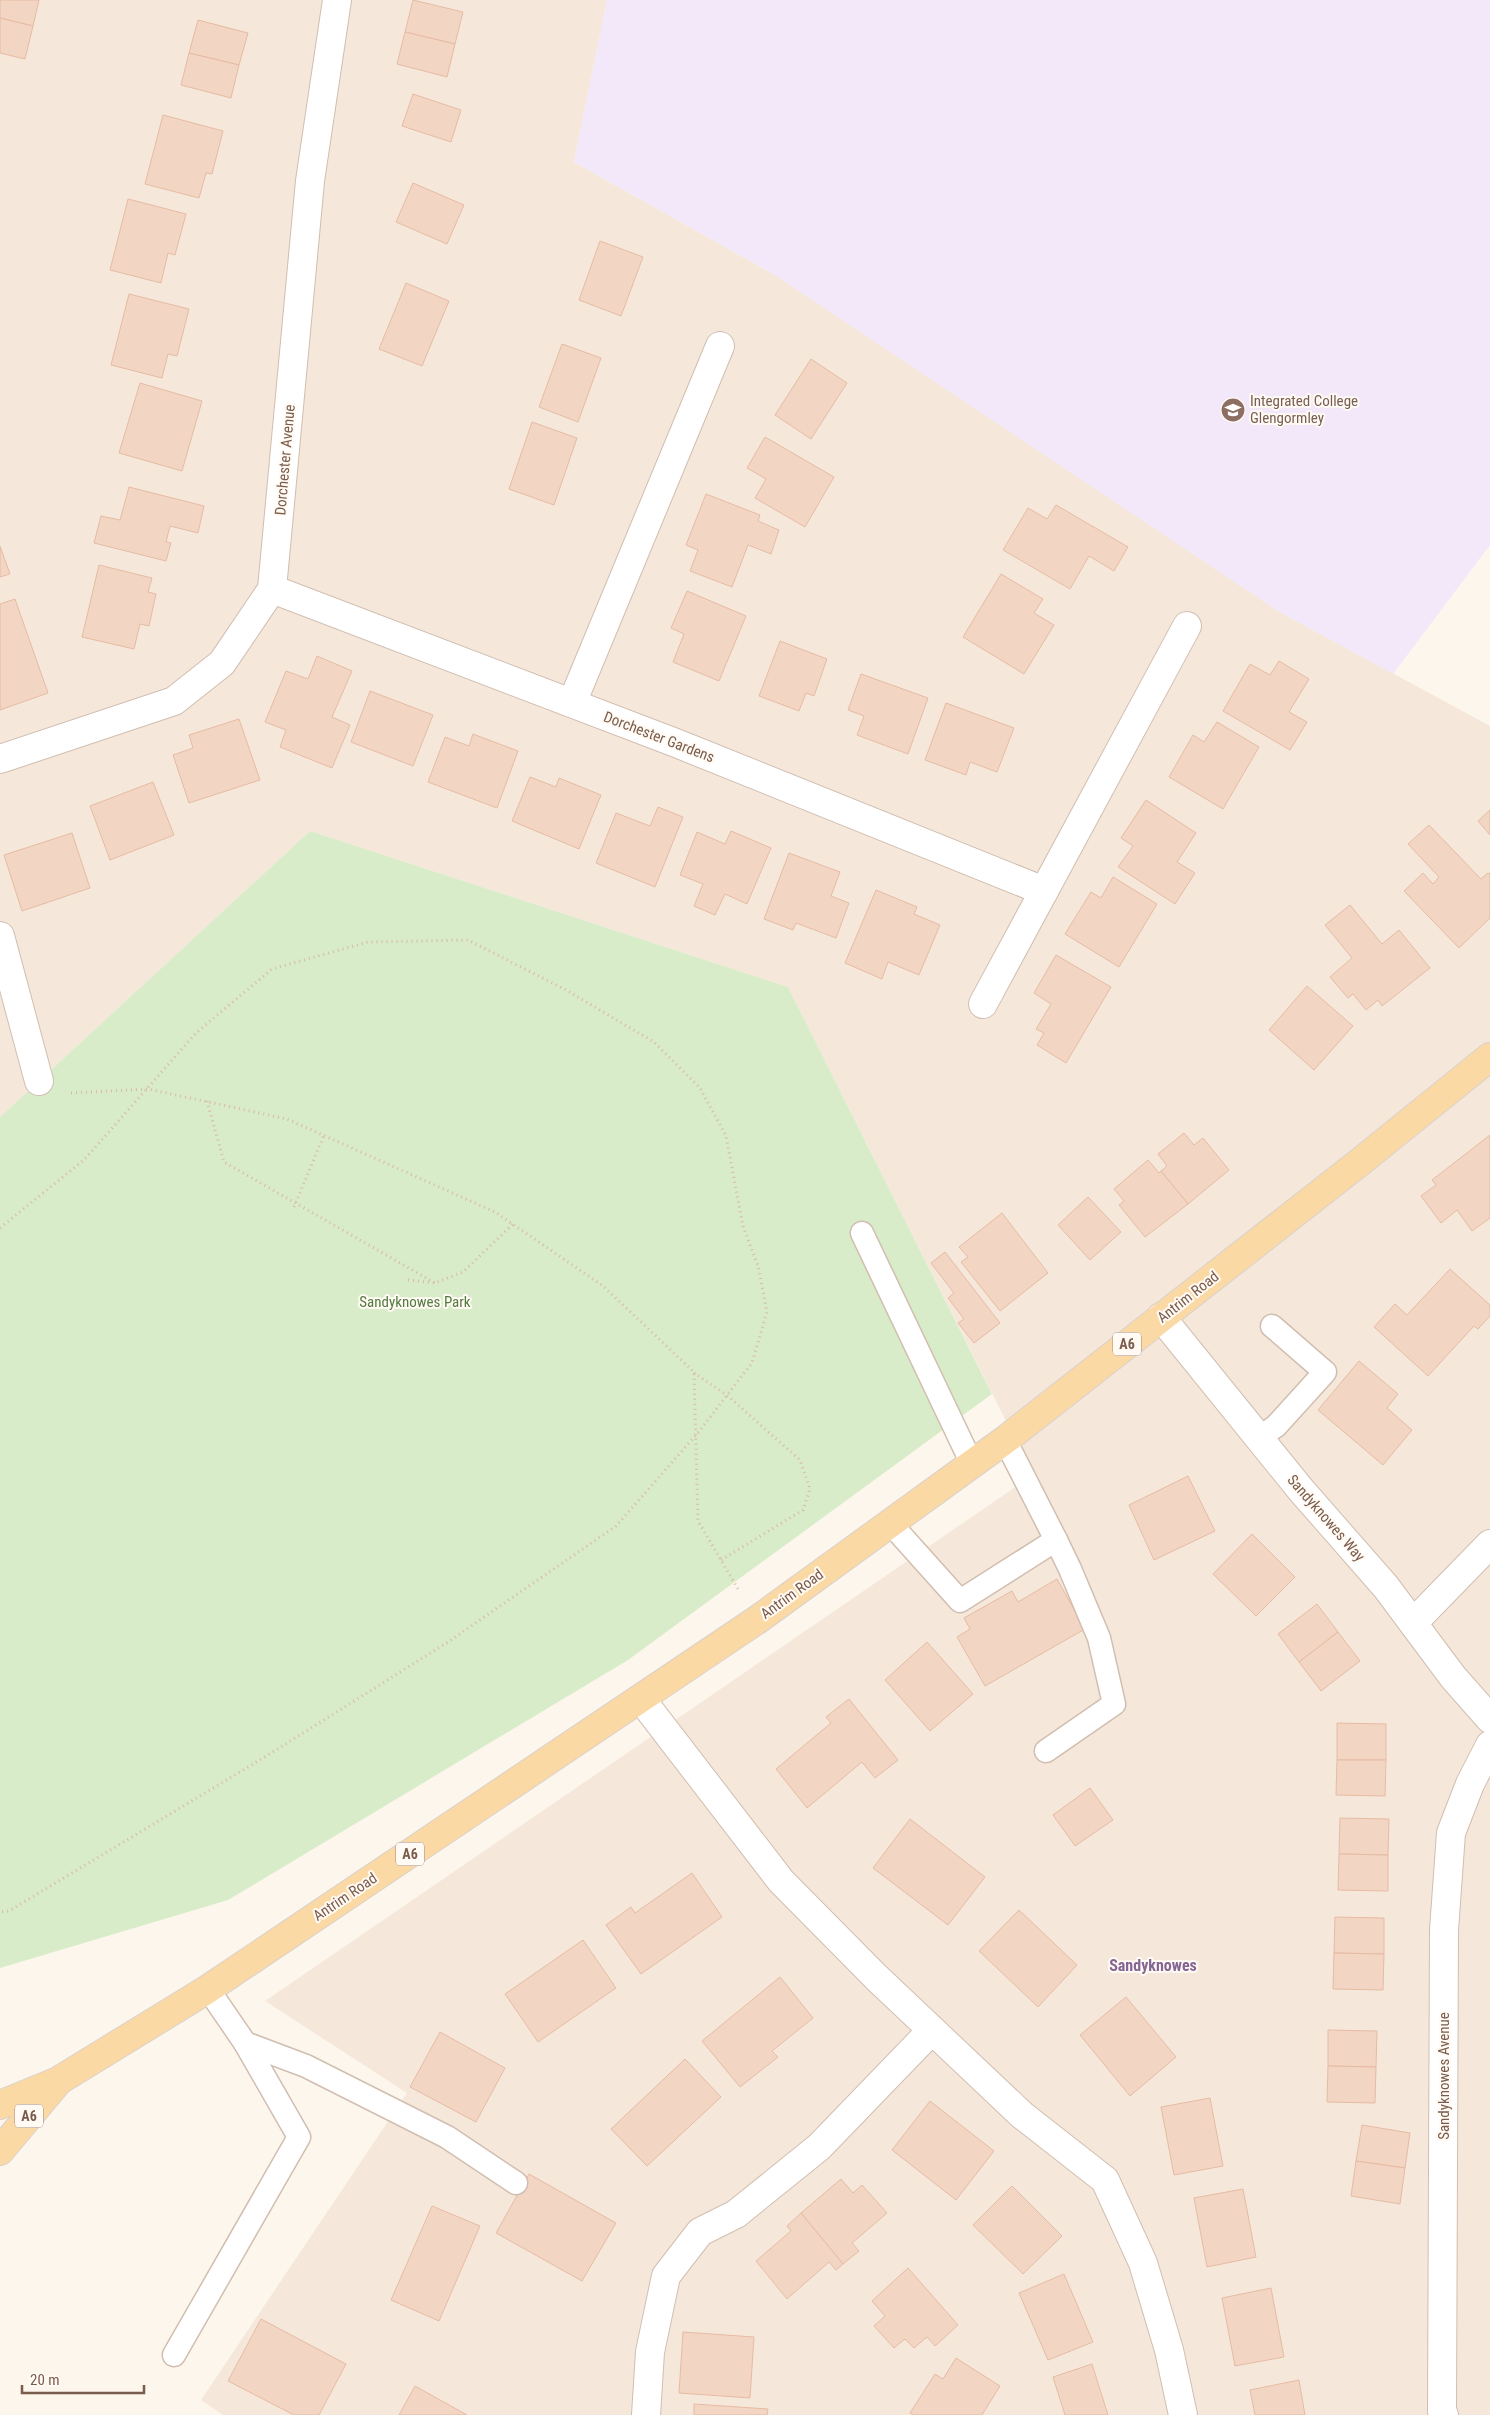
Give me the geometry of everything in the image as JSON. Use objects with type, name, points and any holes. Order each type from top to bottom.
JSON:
[{"type":"main road","name":"Antrim Road","points":[[0,2105],[58,2081],[208,1989],[757,1620],[1005,1440],[1360,1162],[1490,1057]]},
{"type":"main road","name":"Antrim Road","points":[[0,2151],[58,2081]]},
{"type":"street","name":"Dorchester Avenue","points":[[0,760],[174,701],[222,663],[272,589],[310,181],[337,0]]},
{"type":"street","points":[[572,703],[720,346]]},
{"type":"street","name":"Dorchester Gardens","points":[[272,589],[572,703],[1044,891]]},
{"type":"street","points":[[983,1004],[1187,626]]},
{"type":"street","points":[[0,936],[7,992],[39,1081]]},
{"type":"street","name":"Sandyknowes Way","points":[[1161,1317],[1301,1490],[1386,1587],[1453,1677],[1490,1719]]},
{"type":"street","points":[[1413,1623],[1490,1544]]},
{"type":"street","points":[[641,1699],[781,1881],[877,1978],[1022,2115],[1105,2180],[1143,2263],[1169,2350],[1183,2415]]},
{"type":"street","name":"Sandyknowes Avenue","points":[[1444,2415],[1442,2411],[1444,1940],[1450,1833],[1470,1784],[1490,1745]]},
{"type":"street","points":[[646,2415],[650,2352],[666,2276],[700,2232],[736,2214],[818,2147],[932,2030]]},
{"type":"lane","points":[[862,1234],[972,1464]]},
{"type":"lane","points":[[1259,1438],[1276,1426],[1325,1372],[1272,1326]]},
{"type":"lane","points":[[1005,1440],[1056,1540],[1099,1638],[1114,1704],[1046,1751]]},
{"type":"lane","points":[[890,1523],[960,1602],[1056,1540]]},
{"type":"lane","points":[[174,2355],[299,2136],[245,2042],[208,1989]]},
{"type":"lane","points":[[245,2042],[306,2066],[446,2138],[516,2183]]},
{"type":"path","points":[[0,1228],[85,1159],[196,1033],[272,969],[368,942],[468,940],[566,990],[654,1042],[700,1088],[726,1136],[740,1209],[758,1266],[767,1312],[752,1364],[697,1434],[616,1526],[448,1642],[268,1755],[17,1906],[8,1911],[0,1912]]},
{"type":"path","points":[[39,1081],[55,1094],[148,1089],[287,1119],[495,1212],[603,1286],[694,1372],[728,1396],[800,1460],[810,1489],[803,1510],[721,1560]]},
{"type":"path","points":[[207,1102],[224,1162],[295,1206],[435,1283]]},
{"type":"path","points":[[295,1206],[324,1135]]},
{"type":"path","points":[[408,1280],[435,1283],[463,1272],[513,1224]]},
{"type":"path","points":[[694,1372],[698,1522],[757,1620]]},
{"type":"shaded area","points":[[0,0],[607,0],[574,162],[775,275],[1278,611],[1490,726],[1490,2415],[223,2415],[201,2400],[407,2093],[265,2001],[1033,1475],[788,987],[310,831],[0,1117]]},
{"type":"shaded area","name":"Integrated College Glengormley","points":[[607,0],[1490,0],[1490,545],[1393,674],[1278,611],[775,275],[574,162]]},
{"type":"green space","name":"Sandyknowes Park","points":[[310,831],[788,987],[992,1394],[628,1660],[228,1900],[0,1968],[0,1117]]},
{"type":"building","points":[[0,0],[39,0],[33,26],[0,18]]},
{"type":"building","points":[[413,0],[463,12],[455,44],[405,32]]},
{"type":"building","points":[[0,18],[33,26],[25,59],[0,53]]},
{"type":"building","points":[[198,20],[248,33],[239,65],[189,53]]},
{"type":"building","points":[[405,32],[455,44],[447,77],[397,64]]},
{"type":"building","points":[[189,53],[239,65],[231,98],[181,85]]},
{"type":"building","points":[[413,94],[461,110],[451,142],[402,126]]},
{"type":"building","points":[[163,115],[223,131],[212,174],[206,173],[199,198],[145,184]]},
{"type":"building","points":[[413,183],[464,205],[447,244],[396,222]]},
{"type":"building","points":[[128,199],[186,214],[175,255],[168,253],[161,283],[110,270]]},
{"type":"building","points":[[600,241],[643,257],[621,316],[579,300]]},
{"type":"building","points":[[406,283],[449,301],[422,366],[379,349]]},
{"type":"building","points":[[129,294],[189,309],[177,356],[168,354],[162,378],[111,365]]},
{"type":"building","points":[[562,344],[601,358],[578,422],[539,407]]},
{"type":"building","points":[[811,359],[847,383],[811,439],[775,415]]},
{"type":"building","points":[[140,383],[202,401],[182,471],[119,453]]},
{"type":"building","points":[[532,422],[577,438],[554,505],[509,489]]},
{"type":"building","points":[[765,437],[834,477],[805,527],[755,498],[766,479],[747,468]]},
{"type":"building","points":[[129,487],[204,506],[198,533],[170,526],[166,542],[171,543],[166,561],[94,543],[101,516],[120,520]]},
{"type":"building","points":[[706,494],[760,515],[758,521],[779,530],[771,554],[748,545],[732,587],[690,571],[698,550],[686,545]]},
{"type":"building","points":[[1056,505],[1128,547],[1114,571],[1089,556],[1070,589],[1003,550],[1028,508],[1047,519]]},
{"type":"building","points":[[0,546],[10,574],[0,577]]},
{"type":"building","points":[[99,565],[152,578],[148,592],[156,594],[149,626],[140,624],[134,649],[82,637]]},
{"type":"building","points":[[1001,574],[1043,599],[1034,613],[1054,625],[1024,674],[963,637]]},
{"type":"building","points":[[687,591],[746,616],[719,681],[673,662],[684,634],[671,628]]},
{"type":"building","points":[[15,599],[48,693],[0,710],[0,604]]},
{"type":"building","points":[[780,641],[827,659],[814,696],[806,693],[799,711],[759,696]]},
{"type":"building","points":[[317,656],[352,671],[332,717],[350,725],[332,768],[280,747],[286,730],[265,722],[286,671],[308,679]]},
{"type":"building","points":[[1279,661],[1309,679],[1289,712],[1307,722],[1290,750],[1223,711],[1250,664],[1270,675]]},
{"type":"building","points":[[861,674],[928,698],[908,754],[857,735],[864,716],[848,710]]},
{"type":"building","points":[[370,691],[433,715],[413,766],[351,742]]},
{"type":"building","points":[[946,703],[1014,728],[997,772],[970,762],[966,775],[925,760]]},
{"type":"building","points":[[239,719],[260,780],[189,803],[173,755],[193,748],[189,735]]},
{"type":"building","points":[[1217,722],[1259,747],[1223,809],[1169,777],[1193,735],[1204,742]]},
{"type":"building","points":[[473,734],[518,751],[497,808],[428,782],[445,737],[469,746]]},
{"type":"building","points":[[530,777],[556,787],[559,778],[601,795],[579,849],[512,821]]},
{"type":"building","points":[[153,782],[174,835],[110,860],[90,806]]},
{"type":"building","points":[[1146,800],[1196,833],[1177,862],[1195,873],[1175,904],[1118,867],[1133,846],[1121,838]]},
{"type":"building","points":[[658,807],[683,817],[655,887],[596,863],[616,813],[650,826]]},
{"type":"building","points":[[1490,810],[1490,835],[1478,821]]},
{"type":"building","points":[[1429,825],[1481,879],[1488,873],[1490,874],[1490,918],[1459,948],[1404,891],[1423,873],[1433,884],[1439,877],[1408,844]]},
{"type":"building","points":[[731,831],[771,848],[747,904],[725,894],[715,915],[694,906],[703,884],[680,875],[697,832],[725,844]]},
{"type":"building","points":[[72,833],[90,888],[22,911],[4,855]]},
{"type":"building","points":[[789,853],[840,872],[831,896],[849,903],[836,938],[796,923],[793,930],[764,919]]},
{"type":"building","points":[[1113,877],[1157,904],[1119,967],[1065,934],[1091,892],[1101,898]]},
{"type":"building","points":[[876,890],[917,907],[914,914],[940,925],[919,975],[888,962],[882,979],[845,963]]},
{"type":"building","points":[[1350,905],[1382,944],[1399,930],[1430,968],[1382,1006],[1378,1000],[1366,1010],[1353,994],[1348,998],[1330,977],[1352,958],[1325,925]]},
{"type":"building","points":[[1056,955],[1111,987],[1066,1063],[1037,1045],[1044,1033],[1036,1029],[1051,1004],[1034,993]]},
{"type":"building","points":[[1307,986],[1353,1026],[1314,1070],[1269,1030]]},
{"type":"building","points":[[1184,1133],[1194,1145],[1203,1138],[1229,1170],[1188,1204],[1161,1171],[1167,1166],[1158,1154]]},
{"type":"building","points":[[1490,1135],[1490,1218],[1472,1231],[1457,1210],[1441,1223],[1421,1196],[1436,1185],[1432,1180]]},
{"type":"building","points":[[1148,1160],[1159,1173],[1161,1171],[1188,1204],[1145,1237],[1119,1205],[1124,1201],[1114,1189]]},
{"type":"building","points":[[1088,1197],[1121,1232],[1090,1260],[1058,1225]]},
{"type":"building","points":[[1002,1213],[1048,1273],[1000,1311],[961,1262],[968,1257],[959,1247]]},
{"type":"building","points":[[945,1252],[1000,1323],[974,1343],[958,1323],[964,1319],[948,1298],[954,1293],[931,1263]]},
{"type":"building","points":[[1450,1269],[1490,1305],[1490,1316],[1478,1329],[1474,1326],[1428,1376],[1374,1327],[1395,1304],[1407,1315]]},
{"type":"building","points":[[1359,1361],[1398,1394],[1387,1408],[1412,1430],[1383,1465],[1318,1410]]},
{"type":"building","points":[[1188,1476],[1215,1531],[1154,1560],[1129,1505]]},
{"type":"building","points":[[1252,1534],[1295,1577],[1256,1616],[1213,1574]]},
{"type":"building","points":[[1057,1579],[1085,1629],[985,1686],[957,1637],[970,1629],[964,1618],[1012,1591],[1018,1602]]},
{"type":"building","points":[[1317,1604],[1338,1632],[1299,1662],[1278,1634]]},
{"type":"building","points":[[1338,1632],[1360,1661],[1321,1691],[1299,1662]]},
{"type":"building","points":[[927,1642],[973,1694],[930,1731],[885,1680]]},
{"type":"building","points":[[849,1699],[898,1760],[875,1778],[862,1762],[807,1808],[776,1769],[831,1723],[826,1717]]},
{"type":"building","points":[[1337,1723],[1386,1724],[1386,1760],[1337,1760]]},
{"type":"building","points":[[1337,1760],[1386,1760],[1385,1796],[1336,1795]]},
{"type":"building","points":[[1090,1788],[1113,1820],[1075,1846],[1053,1815]]},
{"type":"building","points":[[1340,1818],[1389,1819],[1388,1855],[1339,1854]]},
{"type":"building","points":[[910,1819],[985,1877],[948,1925],[873,1868]]},
{"type":"building","points":[[1339,1854],[1388,1855],[1388,1891],[1338,1890]]},
{"type":"building","points":[[692,1873],[722,1917],[641,1974],[606,1925],[631,1907],[635,1913]]},
{"type":"building","points":[[1019,1910],[1077,1965],[1038,2007],[979,1951]]},
{"type":"building","points":[[1335,1917],[1384,1918],[1384,1954],[1334,1953]]},
{"type":"building","points":[[583,1940],[616,1988],[538,2042],[505,1994]]},
{"type":"building","points":[[1334,1953],[1384,1954],[1383,1990],[1333,1989]]},
{"type":"building","points":[[780,1977],[813,2018],[772,2051],[778,2057],[740,2087],[702,2041]]},
{"type":"building","points":[[1126,1997],[1176,2057],[1130,2096],[1080,2035]]},
{"type":"building","points":[[1328,2030],[1377,2031],[1376,2067],[1328,2066]]},
{"type":"building","points":[[440,2032],[505,2068],[476,2122],[410,2087]]},
{"type":"building","points":[[685,2059],[721,2097],[647,2166],[611,2129]]},
{"type":"building","points":[[1328,2066],[1376,2067],[1375,2103],[1327,2102]]},
{"type":"building","points":[[1210,2098],[1223,2166],[1174,2175],[1161,2107]]},
{"type":"building","points":[[930,2101],[994,2151],[956,2200],[892,2150]]},
{"type":"building","points":[[1362,2125],[1410,2133],[1405,2168],[1356,2161]]},
{"type":"building","points":[[1356,2161],[1405,2168],[1400,2204],[1351,2196]]},
{"type":"building","points":[[529,2174],[616,2223],[582,2281],[496,2233]]},
{"type":"building","points":[[841,2179],[853,2193],[862,2185],[887,2213],[852,2243],[859,2251],[843,2264],[801,2213]]},
{"type":"building","points":[[1012,2186],[1062,2236],[1023,2274],[973,2225]]},
{"type":"building","points":[[1243,2189],[1256,2257],[1207,2267],[1194,2198]]},
{"type":"building","points":[[432,2206],[480,2226],[439,2321],[391,2300]]},
{"type":"building","points":[[801,2213],[843,2264],[836,2270],[829,2262],[787,2299],[756,2261],[791,2231],[787,2226]]},
{"type":"building","points":[[908,2268],[958,2325],[935,2346],[927,2337],[914,2348],[905,2339],[894,2348],[874,2326],[885,2316],[872,2301]]},
{"type":"building","points":[[1064,2274],[1093,2342],[1048,2360],[1019,2293]]},
{"type":"building","points":[[1271,2288],[1284,2357],[1235,2366],[1222,2298]]},
{"type":"building","points":[[261,2319],[346,2364],[319,2415],[294,2415],[228,2381]]},
{"type":"building","points":[[683,2332],[754,2337],[750,2398],[679,2393]]},
{"type":"building","points":[[956,2358],[1000,2386],[982,2415],[913,2415],[910,2413],[935,2374],[943,2379]]},
{"type":"building","points":[[1092,2364],[1108,2415],[1065,2415],[1053,2377]]},
{"type":"building","points":[[1299,2380],[1305,2415],[1255,2415],[1250,2390]]},
{"type":"building","points":[[415,2386],[467,2415],[399,2415]]},
{"type":"building","points":[[694,2404],[768,2409],[767,2415],[694,2415]]},
{"type":"place","name":"Integrated College Glengormley","points":[[1233,410]]},
{"type":"district","name":"Sandyknowes","points":[[1153,1965]]}]
